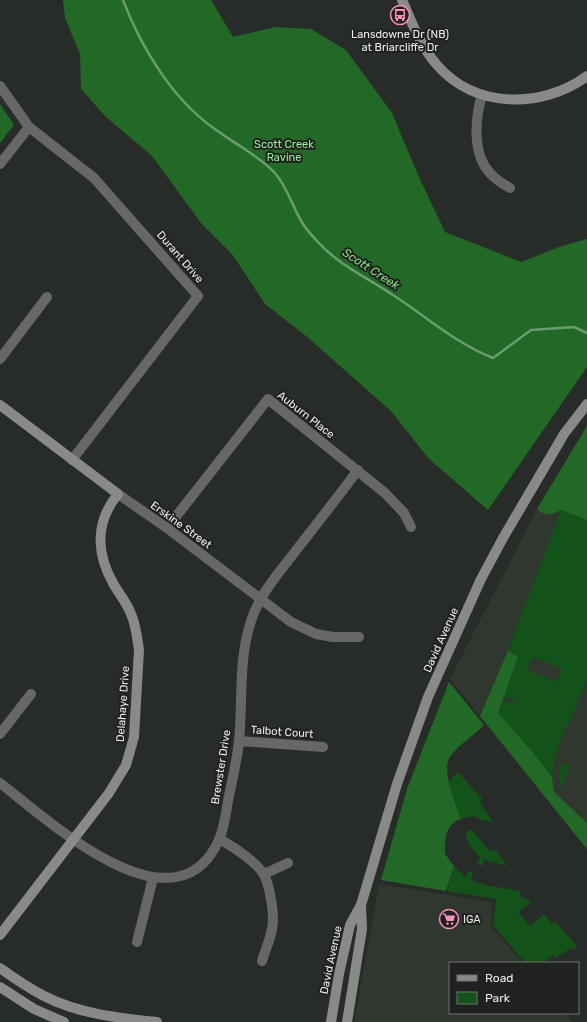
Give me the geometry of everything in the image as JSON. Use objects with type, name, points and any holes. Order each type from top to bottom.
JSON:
[{"type":"main road","points":[[402,0],[420,40],[437,66],[457,81],[482,95],[498,98],[532,100],[563,91],[587,76]]},
{"type":"main road","name":"David Avenue","points":[[331,1022],[339,974],[350,925],[361,905],[397,784],[428,697],[481,579],[518,511],[564,434],[587,404]]},
{"type":"main road","name":"Erskine Street","points":[[0,405],[118,494]]},
{"type":"main road","name":"Delahaye Drive","points":[[0,935],[118,780],[126,765],[134,737],[139,650],[137,636],[131,614],[106,569],[99,542],[102,521],[118,494]]},
{"type":"main road","name":"David Avenue","points":[[347,1022],[362,929],[361,905]]},
{"type":"main road","points":[[0,968],[30,989],[75,1009],[97,1014],[158,1022]]},
{"type":"main road","points":[[0,987],[34,1009],[64,1022]]},
{"type":"street","name":"Durant Drive","points":[[0,86],[29,127],[98,182],[198,296],[72,460]]},
{"type":"street","points":[[482,95],[477,128],[481,158],[489,172],[510,188]]},
{"type":"street","points":[[0,164],[29,127]]},
{"type":"street","points":[[0,359],[47,297]]},
{"type":"street","name":"Auburn Place","points":[[167,528],[268,399],[386,494],[404,513],[411,527]]},
{"type":"street","name":"Brewster Drive","points":[[0,783],[74,839],[112,864],[153,878],[174,877],[186,874],[198,867],[211,853],[219,839],[223,827],[239,741],[244,642],[251,619],[261,599],[358,470]]},
{"type":"street","name":"Erskine Street","points":[[118,494],[167,528],[291,622],[316,634],[333,637],[359,637]]},
{"type":"street","points":[[0,734],[31,694]]},
{"type":"street","name":"Talbot Court","points":[[239,741],[323,747]]},
{"type":"street","points":[[219,839],[229,844],[242,854],[264,874],[271,901],[272,928],[262,961]]},
{"type":"street","points":[[264,874],[288,863]]},
{"type":"street","points":[[137,942],[153,878]]},
{"type":"shaded area","points":[[587,426],[587,849],[450,679],[540,503]]},
{"type":"shaded area","points":[[379,884],[493,902],[491,926],[522,962],[449,962],[449,1014],[566,1014],[573,1022],[354,1022]]},
{"type":"green space","name":"Scott Creek Ravine","points":[[63,0],[211,0],[233,37],[275,27],[311,29],[346,50],[392,113],[418,175],[445,232],[521,262],[559,247],[587,239],[587,367],[488,510],[428,458],[391,411],[306,336],[265,304],[232,254],[201,223],[152,156],[105,116],[81,89],[80,54],[65,18]]},
{"type":"green space","points":[[0,104],[14,125],[0,143]]},
{"type":"green space","points":[[587,426],[587,520],[561,510],[551,514],[543,513],[537,509]]},
{"type":"green space","points":[[561,510],[587,520],[587,680],[568,726],[566,726],[555,757],[552,777],[536,756],[498,713],[503,701],[513,704],[515,701],[504,697],[518,657],[508,651]],"holes":[[[532,657],[562,669],[556,682],[527,670]]]},
{"type":"green space","points":[[508,651],[518,657],[498,713],[536,756],[552,777],[554,792],[587,823],[587,849],[480,716]]},
{"type":"green space","points":[[449,682],[484,725],[458,748],[450,757],[448,763],[447,770],[450,787],[461,819],[452,825],[447,833],[445,854],[454,866],[446,891],[381,880],[407,789]]},
{"type":"green space","points":[[564,763],[570,765],[561,790],[559,770]]},
{"type":"green space","points":[[458,772],[482,799],[480,803],[493,822],[482,820],[474,816],[461,819],[449,781]]},
{"type":"green space","points":[[471,829],[490,851],[496,850],[507,866],[484,860],[482,866],[477,864],[480,858],[470,846],[465,834]]},
{"type":"green space","points":[[454,866],[465,877],[470,870],[473,873],[471,880],[486,885],[520,891],[522,898],[532,902],[518,912],[530,926],[544,914],[552,924],[555,921],[577,946],[573,950],[571,948],[556,958],[553,955],[545,962],[524,962],[493,925],[496,899],[447,891]]},
{"type":"waterway","name":"Scott Creek","points":[[123,0],[130,18],[148,53],[183,101],[212,127],[259,159],[274,172],[283,184],[299,218],[306,228],[325,249],[343,264],[393,295],[466,345],[493,358],[531,330],[574,327],[587,333]]},
{"type":"place","name":"Lansdowne Dr (NB) at Briarcliffe Dr","points":[[400,15]]},
{"type":"place","name":"IGA","points":[[449,919]]}]
